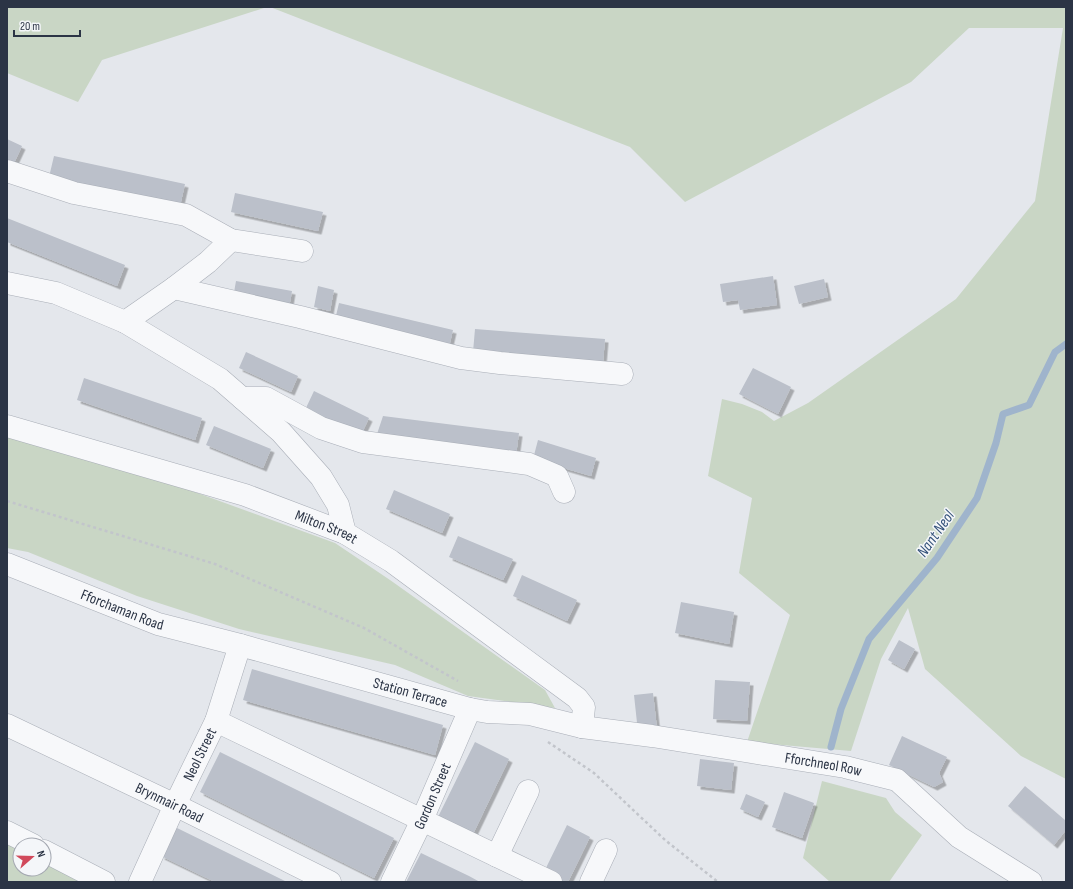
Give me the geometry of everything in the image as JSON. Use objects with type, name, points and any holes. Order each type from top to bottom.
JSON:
[{"type":"street","points":[[7,171],[74,193],[186,215],[231,240],[302,250]]},
{"type":"street","points":[[125,322],[208,262],[231,240]]},
{"type":"street","points":[[7,283],[56,293],[125,322],[220,378],[281,432],[320,477],[338,505],[345,534]]},
{"type":"street","points":[[174,288],[300,317],[462,358],[622,374]]},
{"type":"street","points":[[242,398],[266,398],[320,428],[363,442],[528,464],[557,476],[564,492]]},
{"type":"street","name":"Milton Street","points":[[7,426],[245,495],[345,534],[391,561],[577,698],[584,707],[582,727]]},
{"type":"street","name":"Fforchaman Road","points":[[7,564],[158,624],[240,646]]},
{"type":"street","name":"Station Terrace","points":[[240,646],[470,709],[487,712],[530,714],[582,727]]},
{"type":"street","name":"Neol Street","points":[[140,882],[175,805],[216,722],[240,646]]},
{"type":"street","name":"Gordon Street","points":[[392,882],[422,820],[470,709]]},
{"type":"street","points":[[216,722],[551,882]]},
{"type":"street","name":"Brynmair Road","points":[[7,726],[175,805],[330,882]]},
{"type":"street","name":"Fforchneol Row","points":[[582,727],[652,736],[845,767],[897,780],[959,836],[1031,882]]},
{"type":"street","points":[[497,856],[528,791]]},
{"type":"street","points":[[7,832],[17,837]]},
{"type":"street","points":[[591,882],[606,850]]},
{"type":"street","points":[[52,855],[104,882]]},
{"type":"green space","points":[[7,7],[267,7],[102,60],[78,102],[7,73]]},
{"type":"green space","points":[[270,7],[1066,7],[1066,779],[1021,756],[925,669],[908,608],[881,659],[851,751],[747,742],[790,615],[739,573],[752,498],[708,476],[722,399],[742,404],[762,412],[774,421],[808,403],[956,299],[1035,201],[1063,28],[969,28],[911,82],[685,202],[630,147]]},
{"type":"green space","points":[[7,432],[170,483],[335,543],[390,580],[545,690],[555,708],[468,696],[395,665],[239,629],[137,596],[28,552],[7,548]]},
{"type":"green space","points":[[822,781],[886,798],[895,812],[922,835],[889,882],[830,882],[803,858]]},
{"type":"green space","points":[[7,841],[12,844],[12,877],[52,877],[52,865],[84,882],[7,882]]},
{"type":"building","points":[[7,139],[22,146],[14,163],[7,160]]},
{"type":"building","points":[[54,156],[185,184],[180,206],[49,177]]},
{"type":"building","points":[[235,193],[323,212],[318,231],[231,212]]},
{"type":"building","points":[[7,218],[125,265],[117,286],[7,242]]},
{"type":"building","points":[[773,276],[777,305],[740,310],[738,300],[723,302],[720,284]]},
{"type":"building","points":[[824,279],[828,297],[799,304],[794,286]]},
{"type":"building","points":[[236,281],[292,291],[289,308],[233,298]]},
{"type":"building","points":[[318,286],[334,290],[330,311],[314,307]]},
{"type":"building","points":[[339,303],[453,330],[449,347],[335,320]]},
{"type":"building","points":[[475,329],[605,339],[603,362],[473,352]]},
{"type":"building","points":[[246,352],[298,376],[291,392],[239,368]]},
{"type":"building","points":[[753,368],[791,387],[778,414],[739,394]]},
{"type":"building","points":[[84,378],[202,418],[195,440],[77,400]]},
{"type":"building","points":[[314,391],[369,418],[360,437],[305,410]]},
{"type":"building","points":[[383,416],[519,433],[516,455],[376,437]]},
{"type":"building","points":[[214,426],[271,449],[263,468],[206,445]]},
{"type":"building","points":[[538,440],[596,458],[591,476],[533,459]]},
{"type":"building","points":[[394,490],[450,514],[442,533],[386,509]]},
{"type":"building","points":[[458,536],[513,559],[503,580],[449,557]]},
{"type":"building","points":[[522,575],[577,600],[567,621],[513,596]]},
{"type":"building","points":[[681,602],[734,612],[729,644],[675,633]]},
{"type":"building","points":[[899,640],[915,649],[904,669],[888,660]]},
{"type":"building","points":[[252,669],[443,725],[435,755],[243,700]]},
{"type":"building","points":[[715,680],[750,682],[747,721],[713,719]]},
{"type":"building","points":[[653,693],[657,729],[638,732],[634,695]]},
{"type":"building","points":[[902,736],[947,757],[939,773],[943,782],[934,787],[889,765]]},
{"type":"building","points":[[475,742],[509,759],[473,834],[438,817]]},
{"type":"building","points":[[220,752],[394,838],[374,878],[200,792]]},
{"type":"building","points":[[700,759],[734,763],[731,790],[697,786]]},
{"type":"building","points":[[1025,786],[1066,821],[1066,830],[1054,845],[1008,806]]},
{"type":"building","points":[[784,792],[814,803],[802,838],[772,827]]},
{"type":"building","points":[[746,794],[765,802],[758,817],[740,809]]},
{"type":"building","points":[[567,825],[590,837],[568,882],[564,882],[544,872]]},
{"type":"building","points":[[175,827],[287,882],[215,882],[161,856]]},
{"type":"building","points":[[421,853],[469,876],[480,882],[406,882]]},
{"type":"waterway","name":"Nant Neol","points":[[831,747],[841,709],[869,639],[937,558],[977,498],[996,443],[1003,414],[1029,405],[1055,352],[1066,344]]}]
